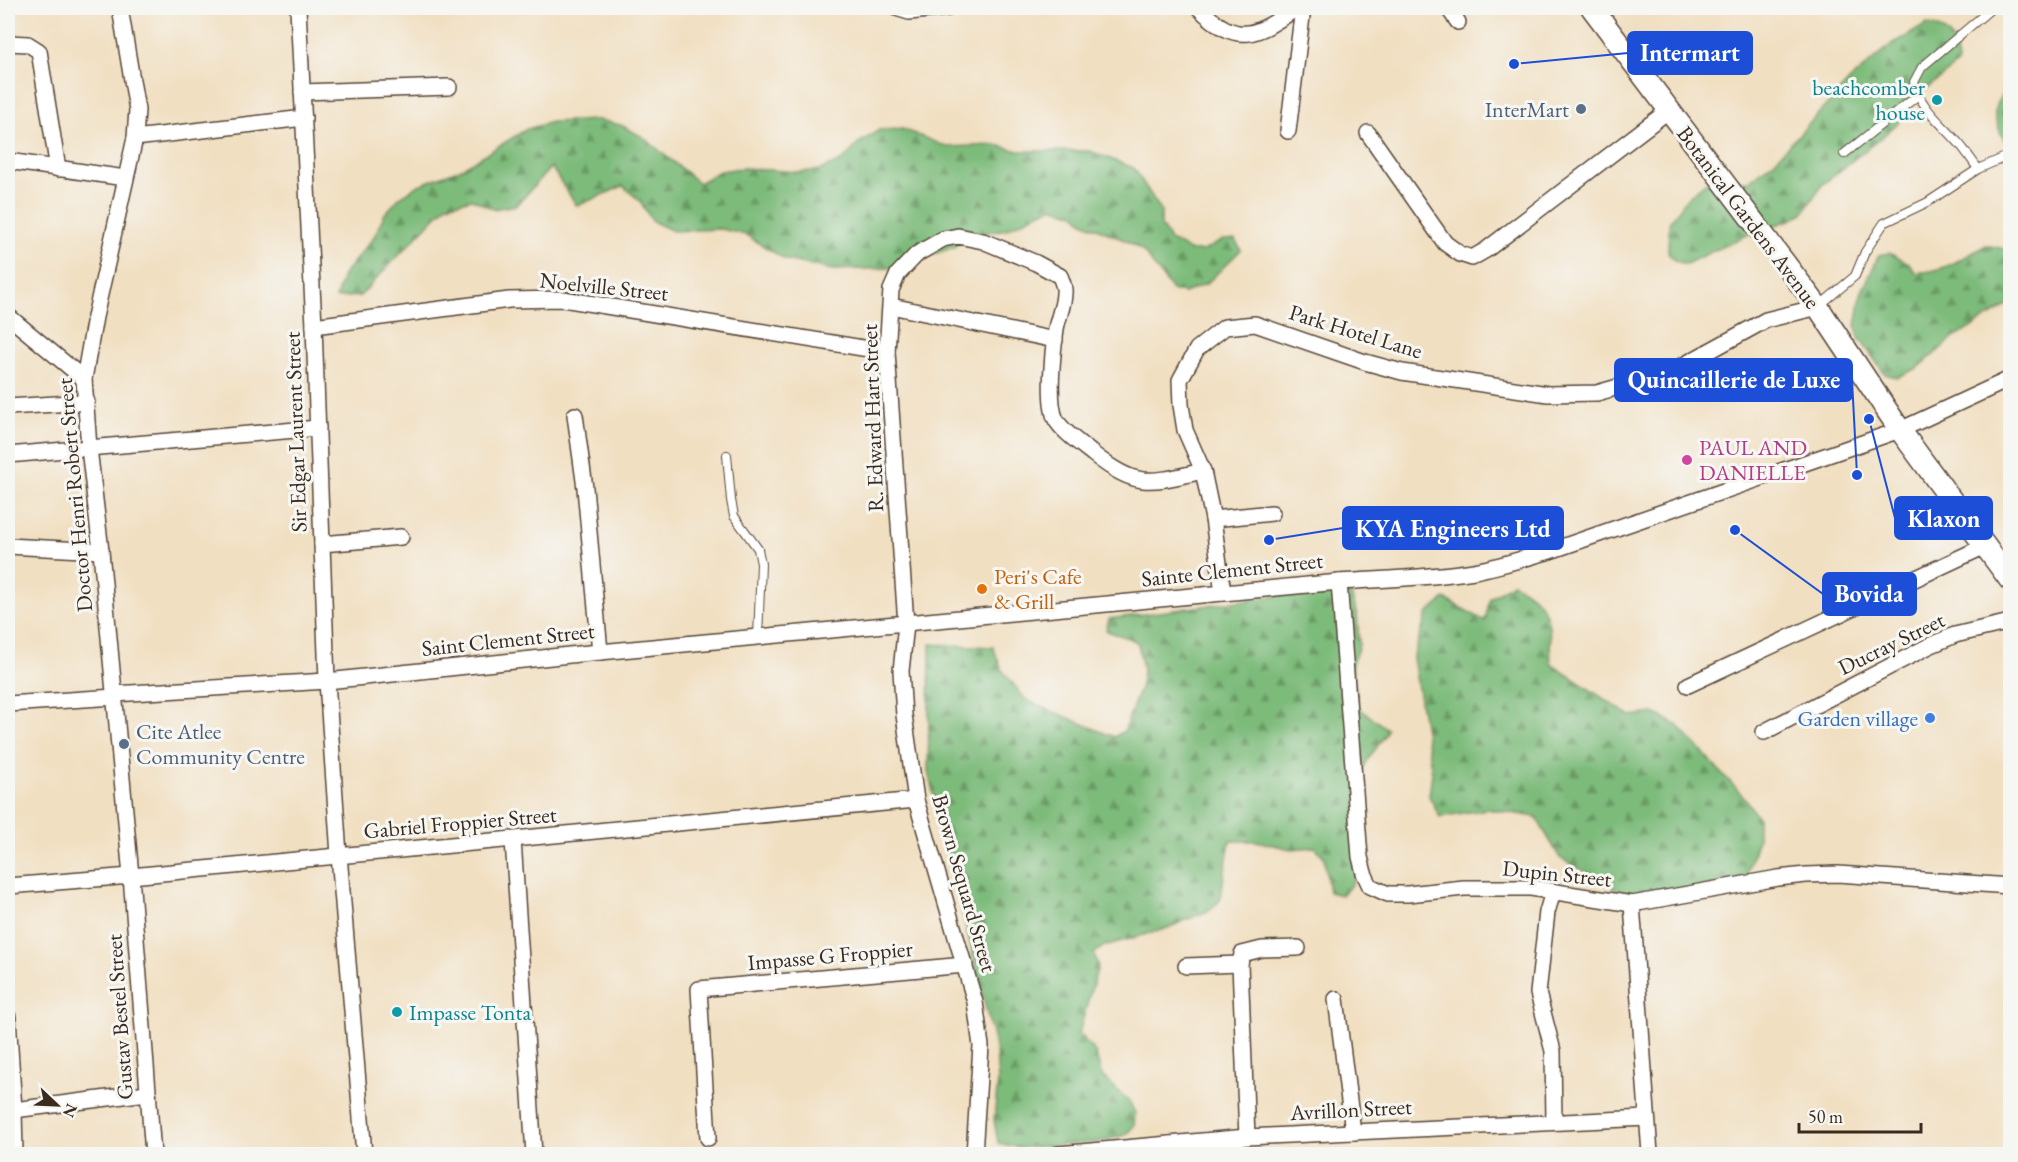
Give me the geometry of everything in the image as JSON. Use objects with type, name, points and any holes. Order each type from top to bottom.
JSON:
[{"type":"street","name":"Doctor Henri Robert Street","points":[[120,8],[137,110],[135,138],[88,348],[84,379],[131,876]]},
{"type":"street","name":"Sir Edgar Laurent Street","points":[[298,8],[314,326],[327,681],[339,855]]},
{"type":"street","points":[[896,8],[909,12],[948,8]]},
{"type":"street","points":[[1199,8],[1217,24],[1239,34],[1251,34],[1261,30],[1298,8]]},
{"type":"street","points":[[1288,131],[1304,8]]},
{"type":"street","points":[[1448,8],[1461,15]]},
{"type":"street","name":"Botanical Gardens Avenue","points":[[1592,8],[1818,307],[1900,430],[2010,580]]},
{"type":"street","points":[[8,43],[28,44],[39,51],[58,169]]},
{"type":"street","points":[[302,93],[450,87]]},
{"type":"street","points":[[1368,133],[1445,243],[1460,254],[1472,258],[1486,250],[1669,110]]},
{"type":"street","points":[[135,138],[304,118]]},
{"type":"street","points":[[8,161],[125,178]]},
{"type":"street","name":"R. Edward Hart Street","points":[[906,624],[887,352],[891,290],[898,274],[917,254],[944,239],[958,236],[983,241],[1036,263],[1060,276],[1065,293],[1055,340],[1052,405],[1056,420],[1076,440],[1116,472],[1138,481],[1163,480],[1203,471]]},
{"type":"street","name":"Noelville Street","points":[[314,326],[509,300],[563,299],[887,352]]},
{"type":"street","points":[[891,306],[1055,340]]},
{"type":"street","name":"Park Hotel Lane","points":[[1223,593],[1214,519],[1203,471],[1185,429],[1180,380],[1197,349],[1225,327],[1255,324],[1365,362],[1402,372],[1548,394],[1597,393],[1671,372],[1766,320],[1818,307]]},
{"type":"street","points":[[8,316],[84,379]]},
{"type":"street","name":"Sainte Clement Street","points":[[906,624],[1339,582],[1443,575],[1516,561],[1900,430],[2010,379]]},
{"type":"street","points":[[8,407],[87,402]]},
{"type":"street","points":[[575,415],[585,488],[600,652]]},
{"type":"street","points":[[8,455],[318,428]]},
{"type":"street","points":[[1214,519],[1272,513]]},
{"type":"street","points":[[322,544],[401,537]]},
{"type":"street","points":[[8,546],[101,551]]},
{"type":"street","points":[[1688,685],[1985,546]]},
{"type":"street","name":"Dupin Street","points":[[1339,582],[1360,857],[1370,886],[1388,894],[1464,888],[1531,888],[1632,904],[1806,875],[1838,874],[2010,886]]},
{"type":"street","name":"Ducray Street","points":[[1764,732],[1929,646],[1955,635],[2010,622]]},
{"type":"street","name":"Saint Clement Street","points":[[8,704],[327,681],[600,652],[906,624]]},
{"type":"street","name":"Brown Sequard Street","points":[[906,624],[901,671],[904,715],[916,800],[975,1002],[981,1046],[974,1155]]},
{"type":"street","name":"Gabriel Froppier Street","points":[[8,886],[513,840],[916,800]]},
{"type":"street","points":[[513,840],[534,1155]]},
{"type":"street","points":[[339,855],[364,1155]]},
{"type":"street","name":"Gustav Bestel Street","points":[[131,876],[153,1155]]},
{"type":"street","points":[[1553,892],[1547,912],[1538,993],[1553,1051],[1554,1122]]},
{"type":"street","points":[[1632,904],[1650,1155]]},
{"type":"street","points":[[1247,1137],[1240,964],[1242,954],[1262,949],[1298,948]]},
{"type":"street","points":[[1186,966],[1240,964]]},
{"type":"street","name":"Impasse G Froppier","points":[[708,1138],[699,989],[965,965]]},
{"type":"street","points":[[1336,999],[1353,1132]]},
{"type":"street","points":[[8,1017],[15,1155]]},
{"type":"street","points":[[14,1110],[147,1094]]},
{"type":"street","name":"Avrillon Street","points":[[1058,1155],[1247,1137],[1647,1118]]},
{"type":"lane","points":[[1978,169],[1917,96],[1914,82],[1922,67],[1992,8]]},
{"type":"lane","points":[[1844,154],[1917,96]]},
{"type":"lane","points":[[1818,307],[1855,276],[1865,252],[1884,223],[1928,202],[1978,169],[2003,158]]},
{"type":"lane","points":[[727,455],[734,516],[758,549],[761,564],[758,638]]},
{"type":"green space","points":[[1927,24],[1935,26],[1950,38],[1956,48],[1958,63],[1920,94],[1899,122],[1821,186],[1803,213],[1793,219],[1749,234],[1686,264],[1675,261],[1668,253],[1669,223],[1687,198],[1705,183],[1749,181],[1775,160],[1850,80],[1891,45]]},
{"type":"green space","points":[[2007,91],[2010,92],[2010,151],[1998,128],[1995,112],[2000,98]]},
{"type":"green space","points":[[598,120],[621,125],[643,137],[699,183],[720,171],[743,168],[798,172],[821,170],[843,160],[859,143],[879,130],[903,129],[947,147],[996,145],[1019,151],[1090,151],[1134,168],[1161,211],[1161,226],[1170,240],[1191,251],[1203,251],[1223,240],[1235,240],[1241,250],[1206,284],[1184,293],[1172,290],[1142,250],[1083,222],[1074,213],[1051,207],[1007,229],[969,235],[954,247],[893,268],[833,270],[786,260],[746,235],[721,229],[673,231],[652,221],[640,201],[623,186],[577,206],[551,167],[517,205],[493,209],[472,199],[447,205],[360,296],[336,298],[343,275],[374,237],[384,215],[400,197],[419,185],[463,168],[527,129],[552,122]]},
{"type":"green space","points":[[1986,245],[2010,250],[2010,304],[1952,339],[1918,368],[1897,377],[1885,374],[1859,338],[1856,327],[1861,294],[1879,255],[1889,253],[1909,263],[1915,272],[1924,272],[1943,268]]},
{"type":"green space","points":[[1513,583],[1536,600],[1547,616],[1551,664],[1630,716],[1654,713],[1677,725],[1744,797],[1758,817],[1758,839],[1746,877],[1673,896],[1624,893],[1560,858],[1536,817],[1487,809],[1440,817],[1429,796],[1432,773],[1413,658],[1427,614],[1445,599],[1485,621],[1490,598]]},
{"type":"green space","points":[[1348,586],[1357,613],[1359,645],[1352,665],[1359,708],[1387,729],[1362,773],[1362,847],[1357,874],[1350,886],[1341,895],[1329,892],[1324,857],[1315,847],[1291,849],[1256,841],[1230,841],[1220,900],[1212,909],[1165,929],[1104,946],[1094,954],[1098,966],[1079,1033],[1095,1052],[1102,1076],[1129,1101],[1135,1113],[1134,1126],[1125,1135],[1100,1142],[1020,1148],[998,1143],[994,1120],[998,1081],[996,1050],[928,772],[930,644],[993,647],[1002,670],[1026,700],[1114,737],[1124,731],[1141,685],[1143,670],[1138,643],[1106,630],[1109,619]]},
{"type":"place","name":"Intermart","points":[[1514,64]]},
{"type":"place","name":"beachcomber house","points":[[1937,100]]},
{"type":"place","name":"InterMart","points":[[1581,109]]},
{"type":"place","name":"Klaxon","points":[[1869,419]]},
{"type":"place","name":"PAUL AND DANIELLE","points":[[1687,460]]},
{"type":"place","name":"Quincaillerie de Luxe","points":[[1857,475]]},
{"type":"place","name":"Bovida","points":[[1735,530]]},
{"type":"place","name":"KYA Engineers Ltd","points":[[1269,540]]},
{"type":"place","name":"Peri's Cafe & Grill","points":[[982,589]]},
{"type":"place","name":"Garden village","points":[[1930,718]]},
{"type":"place","name":"Cite Atlee Community Centre","points":[[124,744]]},
{"type":"place","name":"Impasse Tonta","points":[[397,1012]]}]
